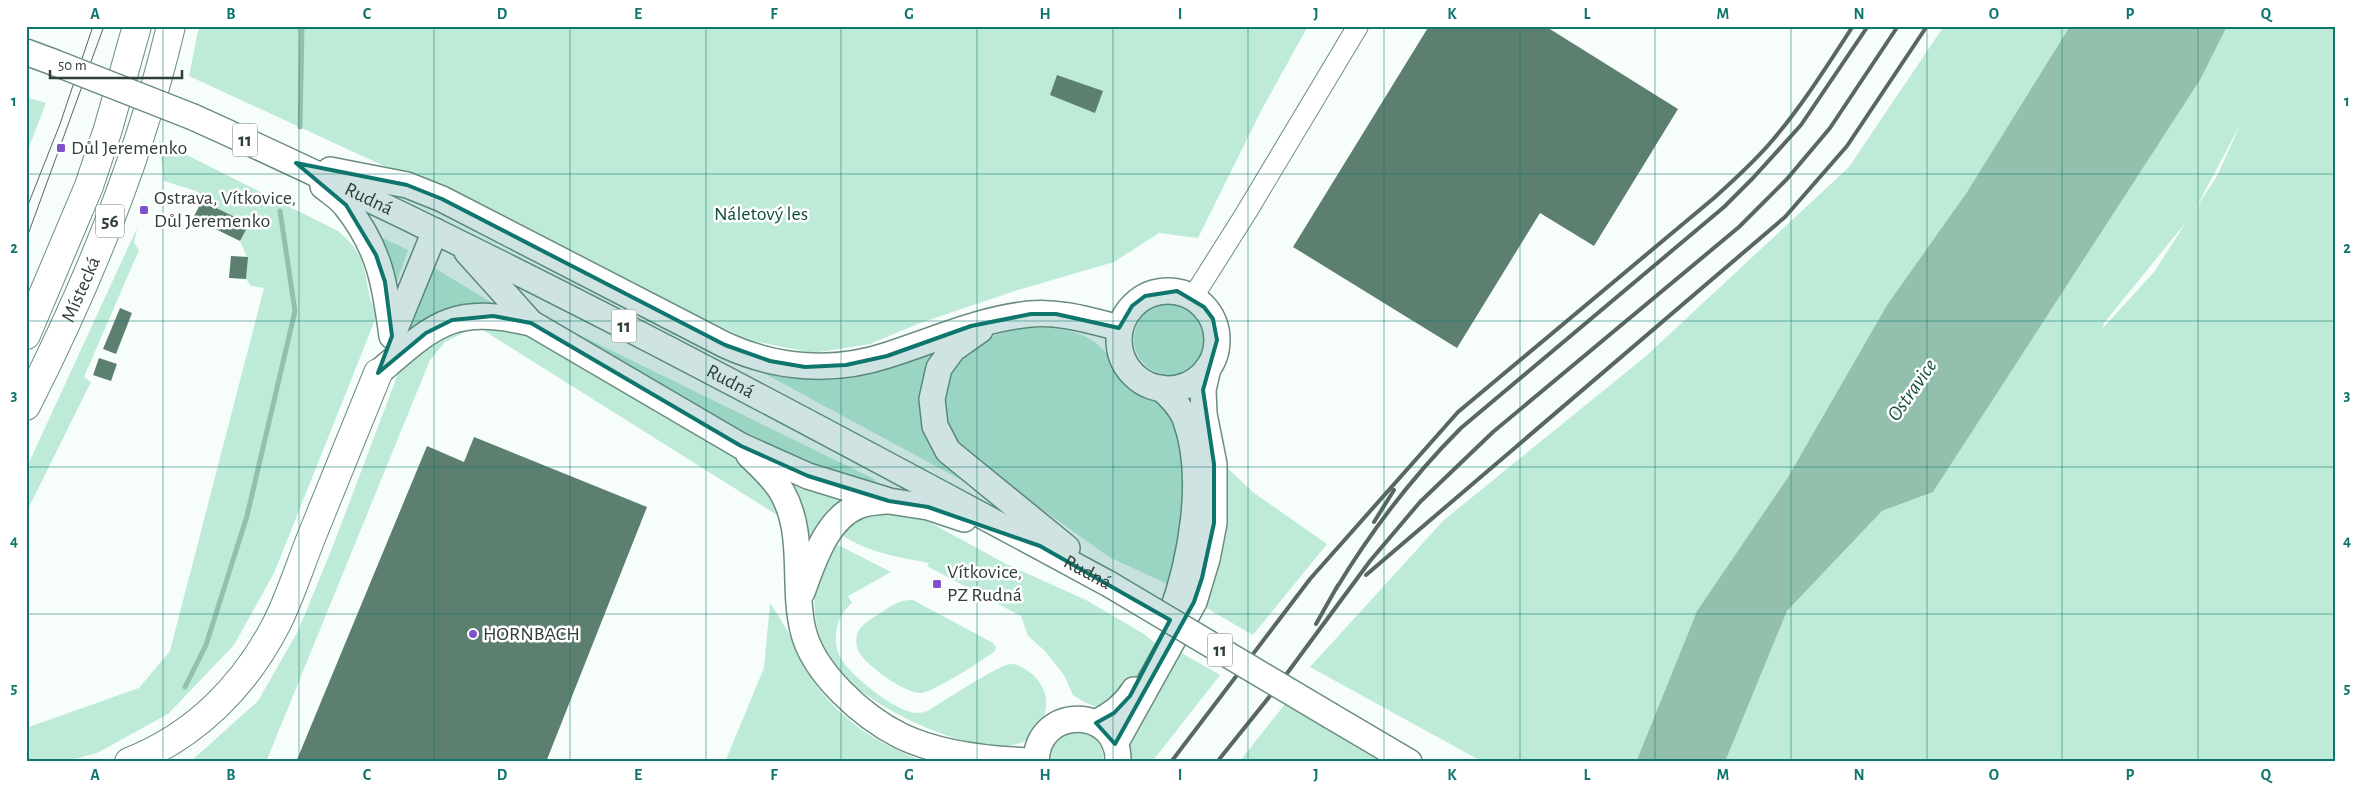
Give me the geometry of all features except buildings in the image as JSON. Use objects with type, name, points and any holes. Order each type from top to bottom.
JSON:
[{"type":"highway","name":"Místecká","points":[[26,335],[89,186],[137,26]]},
{"type":"highway","name":"Místecká","points":[[26,406],[68,323],[99,250],[127,174],[171,26]]},
{"type":"highway","points":[[159,70],[178,26]]},
{"type":"highway","points":[[129,762],[157,750],[186,733],[237,685],[251,664],[277,623],[378,374]]},
{"type":"main road","name":"Rudná","points":[[26,52],[193,117],[296,163],[435,230],[688,358],[1109,584],[1409,762]]},
{"type":"main road","points":[[296,163],[406,185],[442,199],[725,345],[770,361],[805,366],[846,365],[887,356],[971,326],[1031,314],[1056,314],[1120,328]]},
{"type":"main road","points":[[296,163],[346,205],[370,244],[385,282],[392,336]]},
{"type":"main road","points":[[378,374],[435,230]]},
{"type":"main road","points":[[458,242],[531,323],[741,446],[808,476],[889,501],[928,507],[1040,546]]},
{"type":"main road","points":[[1096,723],[1114,713],[1124,704],[1146,670],[1168,625],[1188,556],[1195,487],[1192,452],[1184,418],[1174,400],[1161,388],[1142,381],[1127,367],[1119,348],[1120,328],[1127,313],[1145,296],[1169,291],[1193,297],[1209,312],[1217,333],[1215,355],[1208,368],[1203,390],[1204,414],[1214,464],[1214,522],[1207,559],[1194,602],[1117,753]]},
{"type":"main road","points":[[378,374],[426,333],[452,320],[481,315],[531,323]]},
{"type":"main road","points":[[994,321],[953,349],[939,368],[932,399],[935,426],[948,451],[1109,584]]},
{"type":"main road","points":[[1161,388],[1187,385],[1208,368]]},
{"type":"main road","points":[[741,446],[778,487],[790,511],[795,528],[799,601],[803,632],[808,646],[826,676],[856,705],[901,736],[926,745],[967,754],[1036,761],[1036,752],[1044,735],[1057,723],[1076,718],[1096,723],[1104,728],[1117,753]]},
{"type":"main road","points":[[799,601],[819,551],[828,534],[842,518],[850,510],[863,504],[889,501]]},
{"type":"street","points":[[1193,297],[1246,213],[1358,26]]},
{"type":"street","points":[[901,736],[943,762]]},
{"type":"highlighted area","points":[[296,163],[407,185],[442,199],[725,345],[770,361],[805,367],[846,365],[887,356],[971,326],[1031,314],[1056,314],[1119,328],[1132,306],[1145,296],[1177,291],[1204,307],[1213,319],[1217,340],[1203,390],[1214,464],[1214,523],[1202,578],[1194,602],[1115,744],[1096,723],[1114,713],[1130,696],[1170,620],[1040,546],[928,507],[889,501],[808,476],[741,446],[531,323],[493,316],[452,320],[426,333],[378,373],[392,336],[385,282],[376,255],[346,205]]},
{"type":"green space","name":"Náletový les","points":[[199,26],[1308,26],[1262,109],[1198,238],[1159,233],[1114,262],[1018,290],[920,323],[870,344],[813,353],[748,340],[544,240],[189,76]]},
{"type":"green space","points":[[1944,26],[2070,26],[1967,192],[1887,305],[1788,477],[1697,611],[1636,762],[1483,762],[1310,667],[1444,520],[1645,357],[1849,167]]},
{"type":"green space","points":[[2226,26],[2335,26],[2335,762],[1725,762],[1787,611],[1882,511],[1933,492],[2200,80]],"holes":[[[2241,123],[2217,176],[2196,208]],[[2187,221],[2154,272],[2103,328],[2104,323]]]},
{"type":"green space","points":[[26,97],[46,103],[26,155]]},
{"type":"green space","points":[[159,141],[338,231],[353,245],[361,259],[375,320],[274,573],[234,645],[168,714],[97,753],[63,762],[26,762],[26,728],[139,688],[170,651],[264,288],[251,286],[246,279],[247,257],[240,241],[248,224],[202,201],[196,191],[164,181]]},
{"type":"green space","points":[[137,228],[134,243],[139,250],[84,377],[91,382],[26,513],[26,469]]},
{"type":"green space","points":[[374,234],[408,250],[396,284],[390,280]]},
{"type":"green space","points":[[433,267],[492,303],[408,335]]},
{"type":"green space","points":[[1170,303],[1190,309],[1200,319],[1206,339],[1200,359],[1190,369],[1170,375],[1150,369],[1140,359],[1134,339],[1140,319],[1150,309]]},
{"type":"green space","points":[[557,324],[874,479],[881,487],[783,458],[553,327]]},
{"type":"green space","points":[[464,326],[463,333],[445,342],[430,360],[266,762],[190,762],[258,701],[298,631],[333,546],[399,371],[418,350]]},
{"type":"green space","points":[[478,327],[520,331],[741,461],[766,483],[782,518]]},
{"type":"green space","points":[[1021,328],[1066,330],[1077,333],[1097,344],[1105,352],[1128,387],[1165,407],[1176,423],[1183,443],[1185,493],[1174,587],[1109,557],[980,465],[949,435],[942,394],[953,367],[978,344],[990,337]]},
{"type":"green space","points":[[947,341],[930,367],[967,483],[758,370]]},
{"type":"green space","points":[[1223,464],[1254,493],[1327,544],[1253,635],[1203,606]]},
{"type":"green space","points":[[789,480],[853,500],[806,557]]},
{"type":"green space","points":[[873,510],[918,516],[1008,565],[1086,600],[1144,634],[1156,644],[1128,694],[1098,708],[1084,702],[1073,695],[1064,675],[1045,651],[1028,636],[1021,616],[927,566],[929,563],[871,549],[839,533]]},
{"type":"green space","points":[[832,542],[891,572],[848,596],[852,603],[838,623],[836,640],[840,656],[850,670],[877,694],[888,701],[908,711],[918,713],[928,711],[970,684],[1004,666],[1016,665],[1036,677],[1045,694],[1045,713],[1033,735],[1023,742],[1002,746],[975,743],[945,735],[884,707],[858,689],[838,671],[822,643],[816,621],[814,598],[821,562]]},
{"type":"green space","points":[[913,600],[993,643],[996,647],[995,651],[959,675],[922,693],[906,689],[886,678],[868,663],[858,650],[856,642],[859,631],[864,624],[889,607],[896,603]]},
{"type":"green space","points":[[770,603],[788,632],[802,663],[828,700],[871,736],[925,762],[725,762],[764,668]]},
{"type":"green space","points":[[1178,651],[1220,675],[1152,762],[1127,762],[1126,740]]},
{"type":"green space","points":[[1285,704],[1381,762],[1239,762]]},
{"type":"green space","points":[[1080,731],[1095,738],[1098,742],[1102,751],[1103,762],[1050,762],[1051,749],[1054,744],[1068,734]]},
{"type":"water","name":"Ostravice","points":[[2070,26],[2227,26],[2200,80],[1933,492],[1882,511],[1787,611],[1725,762],[1636,762],[1697,611],[1788,477],[1887,305],[1967,192]]},
{"type":"waterway","points":[[300,127],[302,26]]},
{"type":"waterway","points":[[185,687],[206,645],[247,516],[295,311],[280,211]]},
{"type":"tram line","points":[[26,210],[60,124],[93,26]]},
{"type":"tram line","points":[[26,240],[104,26]]},
{"type":"railway","points":[[1171,762],[1310,579],[1458,412],[1744,171],[1793,114],[1853,26]]},
{"type":"railway","points":[[1336,589],[1378,525],[1426,465],[1461,428],[1724,207],[1753,178],[1801,125],[1868,26]]},
{"type":"railway","points":[[1217,762],[1274,691],[1370,561],[1420,502],[1493,432],[1739,227],[1787,179],[1830,128],[1898,26]]},
{"type":"railway","points":[[1366,575],[1785,217],[1847,146],[1927,26]]},
{"type":"railway","points":[[1374,522],[1394,490]]},
{"type":"railway","points":[[1316,624],[1338,585]]},
{"type":"place","name":"Důl Jeremenko","points":[[61,148]]},
{"type":"place","name":"Ostrava, Vítkovice, Důl Jeremenko","points":[[144,210]]},
{"type":"place","name":"Vítkovice, PZ Rudná","points":[[937,584]]},
{"type":"place","name":"HORNBACH","points":[[473,634]]}]
